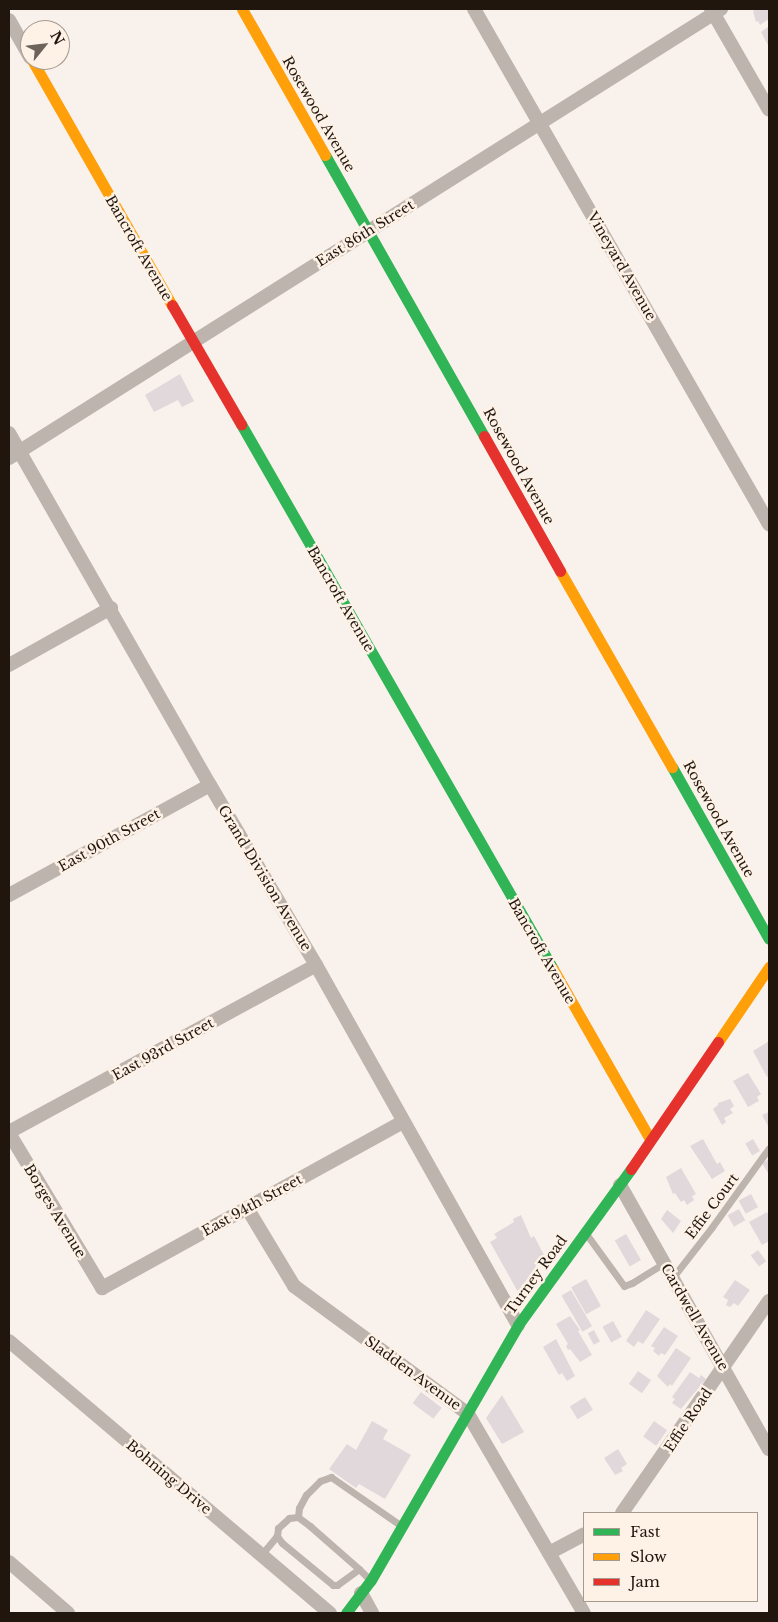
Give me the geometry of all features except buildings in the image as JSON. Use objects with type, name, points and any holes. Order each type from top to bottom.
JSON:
[{"type":"street","name":"Rosewood Avenue","points":[[242,9],[769,939]]},
{"type":"street","name":"Vineyard Avenue","points":[[474,9],[769,524]]},
{"type":"street","name":"East 86th Street","points":[[14,455],[715,10]]},
{"type":"street","points":[[715,10],[769,110]]},
{"type":"street","name":"Bancroft Avenue","points":[[9,20],[20,40]]},
{"type":"street","name":"Bancroft Avenue","points":[[37,70],[650,1139]]},
{"type":"street","name":"Grand Division Avenue","points":[[9,433],[14,455],[110,608],[210,785],[316,965],[518,1325]]},
{"type":"street","points":[[9,665],[110,608]]},
{"type":"street","name":"East 90th Street","points":[[9,895],[210,785]]},
{"type":"street","name":"East 93rd Street","points":[[9,1133],[316,965]]},
{"type":"street","name":"Turney Road","points":[[346,1613],[371,1580],[518,1325],[620,1185],[769,966]]},
{"type":"street","name":"East 94th Street","points":[[102,1288],[403,1122]]},
{"type":"street","name":"Borges Avenue","points":[[9,1133],[102,1288]]},
{"type":"street","name":"Cardwell Avenue","points":[[620,1185],[769,1449]]},
{"type":"street","name":"Sladden Avenue","points":[[247,1208],[294,1286],[468,1414],[584,1613]]},
{"type":"street","name":"Effie Road","points":[[623,1512],[769,1301]]},
{"type":"street","name":"Bohning Drive","points":[[9,1342],[330,1613]]},
{"type":"street","points":[[549,1552],[583,1535]]},
{"type":"street","points":[[9,1562],[68,1613]]},
{"type":"street","points":[[361,1593],[372,1613]]},
{"type":"lane","name":"Effie Court","points":[[672,1278],[712,1227],[769,1148]]},
{"type":"lane","points":[[586,1232],[624,1286],[632,1284],[664,1263]]},
{"type":"lane","points":[[298,1518],[299,1508],[306,1495],[320,1481],[328,1477],[334,1478],[402,1526]]},
{"type":"lane","points":[[261,1555],[277,1536],[281,1524],[289,1518],[298,1518],[371,1580]]},
{"type":"lane","points":[[277,1536],[288,1549],[333,1585],[337,1586],[359,1569]]},
{"type":"traffic: fast","points":[[325,155],[484,436]]},
{"type":"traffic: fast","points":[[241,424],[553,969]]},
{"type":"traffic: fast","points":[[672,767],[769,939]]},
{"type":"traffic: fast","points":[[346,1613],[371,1580],[518,1325],[631,1169]]},
{"type":"traffic: slow","points":[[242,9],[325,155]]},
{"type":"traffic: slow","points":[[38,70],[172,305]]},
{"type":"traffic: slow","points":[[560,571],[672,767]]},
{"type":"traffic: slow","points":[[718,1042],[769,967]]},
{"type":"traffic: slow","points":[[553,969],[650,1139]]},
{"type":"traffic: jam","points":[[172,305],[241,424]]},
{"type":"traffic: jam","points":[[484,436],[560,571]]},
{"type":"traffic: jam","points":[[631,1169],[718,1042]]}]
